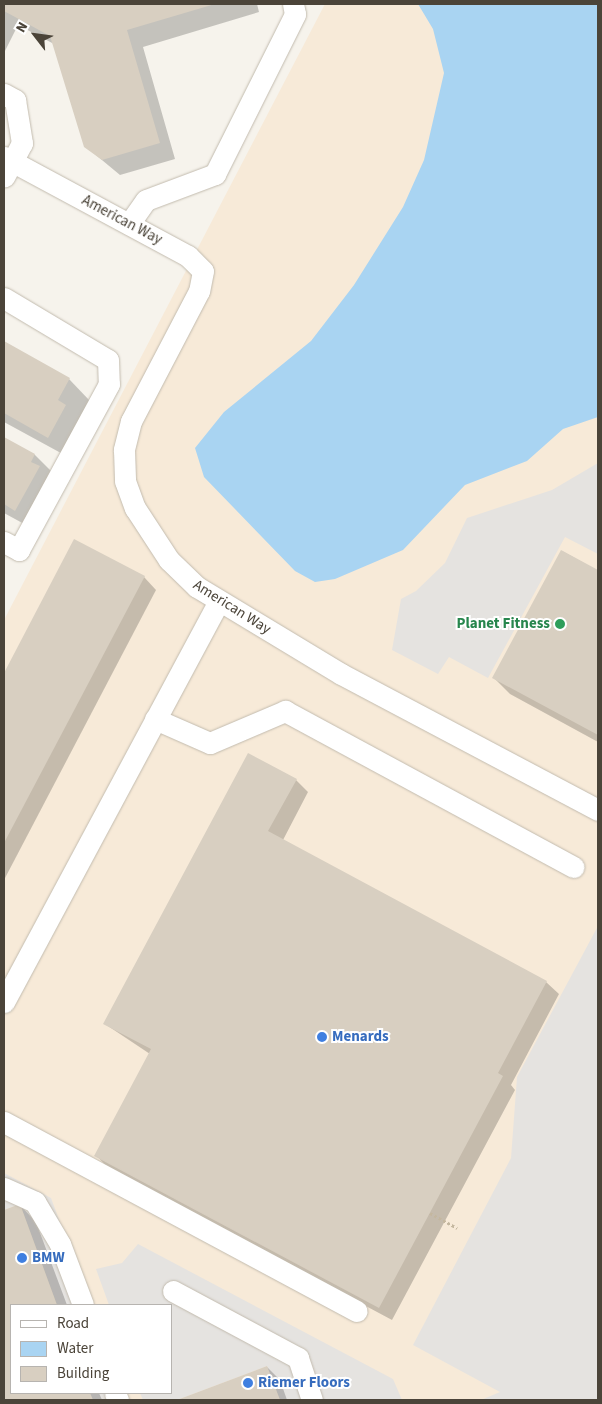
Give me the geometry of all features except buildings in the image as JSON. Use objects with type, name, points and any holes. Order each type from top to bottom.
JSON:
[{"type":"street","points":[[129,224],[146,200],[215,174],[295,14],[293,4]]},
{"type":"street","points":[[4,94],[15,100],[22,143],[7,165]]},
{"type":"street","name":"American Way","points":[[7,165],[129,224],[193,259],[203,280],[131,421],[124,450],[126,481],[141,519],[169,560],[219,601],[341,674],[598,810]]},
{"type":"street","points":[[4,298],[108,360],[108,384],[19,550],[4,542]]},
{"type":"street","points":[[4,1002],[219,601]]},
{"type":"street","points":[[156,719],[210,743],[285,711],[573,867]]},
{"type":"street","points":[[4,1122],[357,1311]]},
{"type":"street","points":[[4,1188],[35,1202],[60,1244],[83,1304]]},
{"type":"street","points":[[173,1291],[298,1358],[312,1400]]},
{"type":"path","points":[[430,1214],[457,1228]]},
{"type":"shaded area","points":[[325,4],[598,4],[598,1400],[4,1400],[4,620]]},
{"type":"shaded area","points":[[598,463],[598,554],[565,537],[488,678],[449,657],[438,674],[392,650],[401,599],[416,591],[445,563],[467,518],[552,490]]},
{"type":"shaded area","points":[[598,926],[598,1400],[481,1400],[500,1392],[413,1345],[511,1158],[517,1077]]},
{"type":"shaded area","points":[[4,1173],[51,1198],[91,1304],[57,1304],[20,1204],[4,1210]]},
{"type":"shaded area","points":[[138,1244],[393,1379],[402,1400],[280,1400],[267,1366],[177,1400],[143,1400],[140,1394],[172,1394],[172,1304],[109,1304],[96,1269],[122,1263]]},
{"type":"shaded area","points":[[90,1394],[123,1394],[126,1400],[93,1400]]},
{"type":"water","points":[[418,4],[598,4],[598,417],[563,429],[527,461],[465,485],[403,550],[335,579],[315,582],[295,571],[204,477],[195,448],[224,412],[311,341],[354,285],[403,207],[424,160],[444,73],[433,29]]},
{"type":"place","name":"Planet Fitness","points":[[560,624]]},
{"type":"place","name":"Menards","points":[[322,1037]]},
{"type":"place","name":"BMW","points":[[22,1258]]},
{"type":"place","name":"Riemer Floors","points":[[248,1383]]}]
